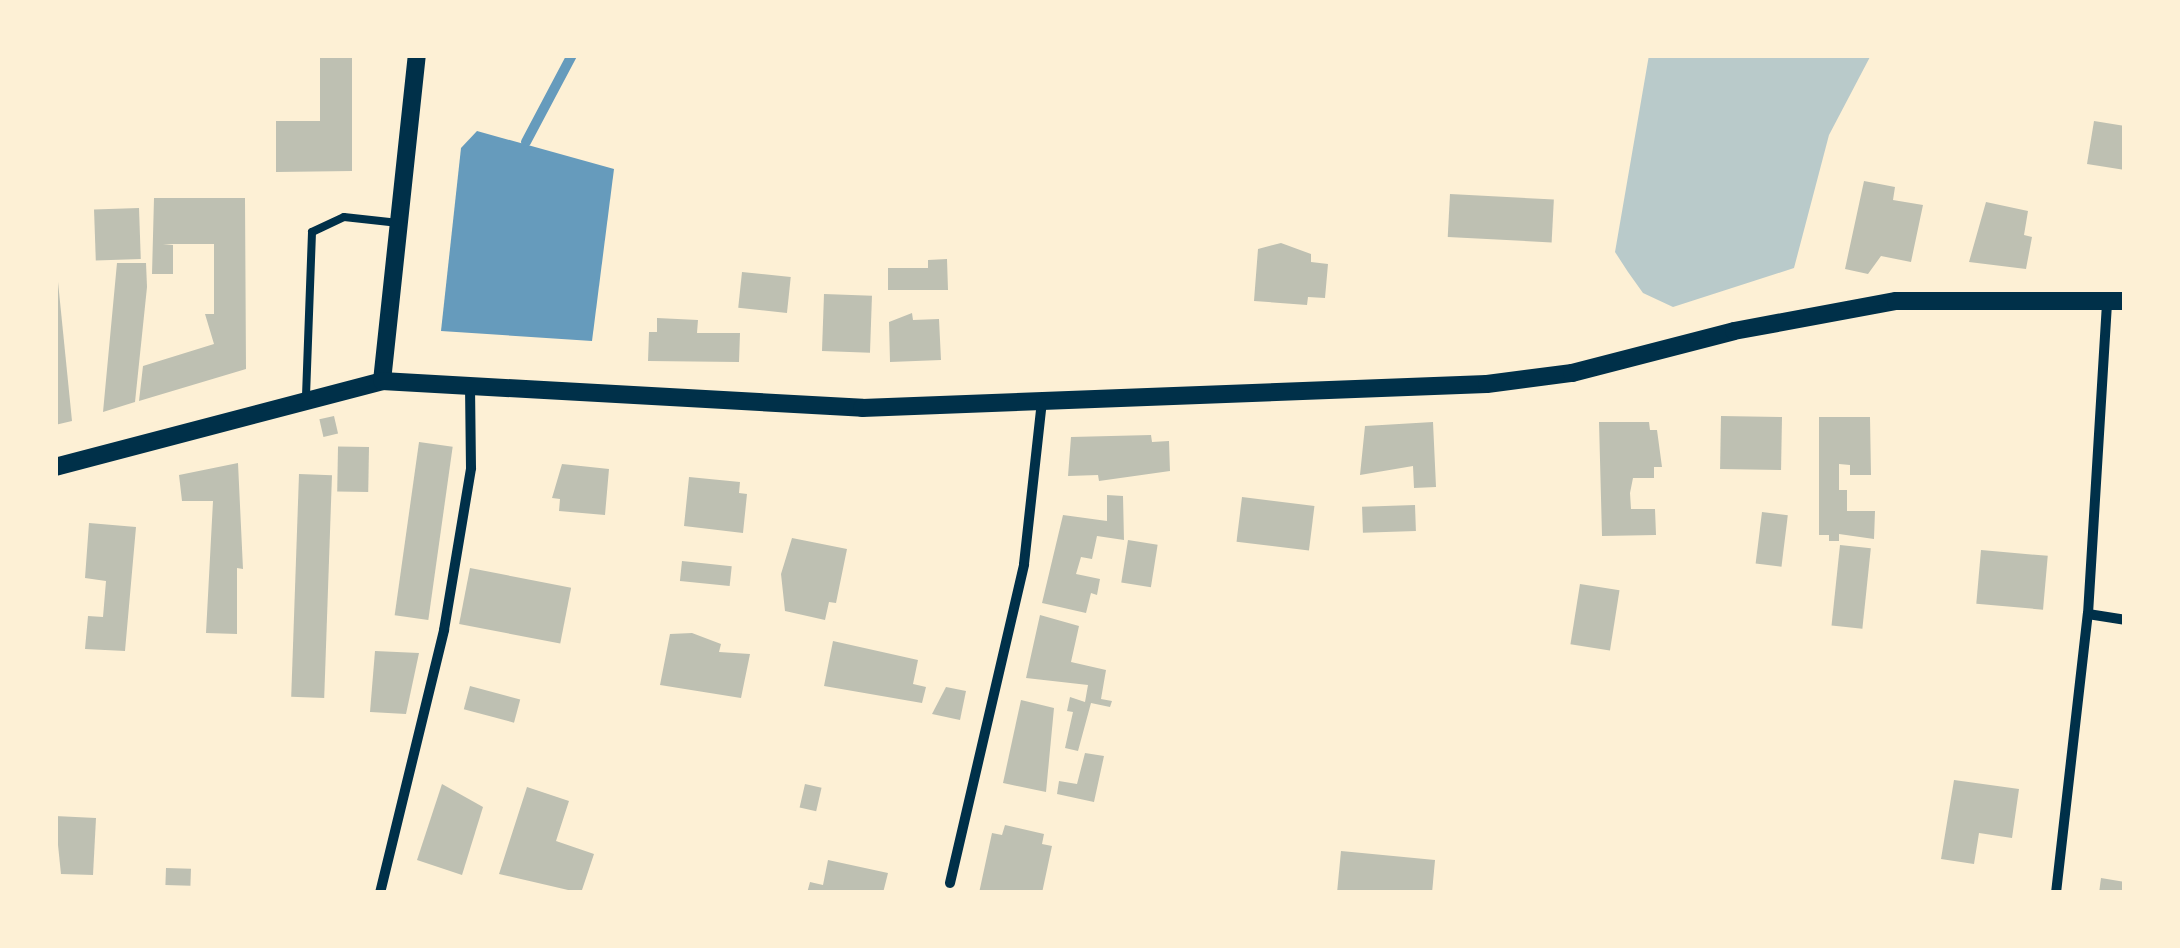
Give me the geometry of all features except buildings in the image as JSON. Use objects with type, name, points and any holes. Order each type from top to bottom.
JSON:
[{"type":"street","points":[[382,381],[417,55]]},
{"type":"street","points":[[55,467],[306,396],[382,381],[862,408],[1487,384],[1572,373],[1734,331],[1896,301],[2116,301],[2088,614],[2056,893]]},
{"type":"street","points":[[380,893],[444,630],[471,468],[470,387]]},
{"type":"street","points":[[950,883],[1024,564],[1042,401]]},
{"type":"street","points":[[2088,614],[2125,620]]},
{"type":"lane","points":[[306,396],[312,232],[344,218],[399,223]]},
{"type":"shaded area","points":[[1649,55],[1871,55],[1829,135],[1794,268],[1673,307],[1643,293],[1628,272],[1615,252]]},
{"type":"water","points":[[477,131],[614,169],[592,341],[441,331],[461,148]]},
{"type":"waterway","points":[[526,142],[572,55]]}]
